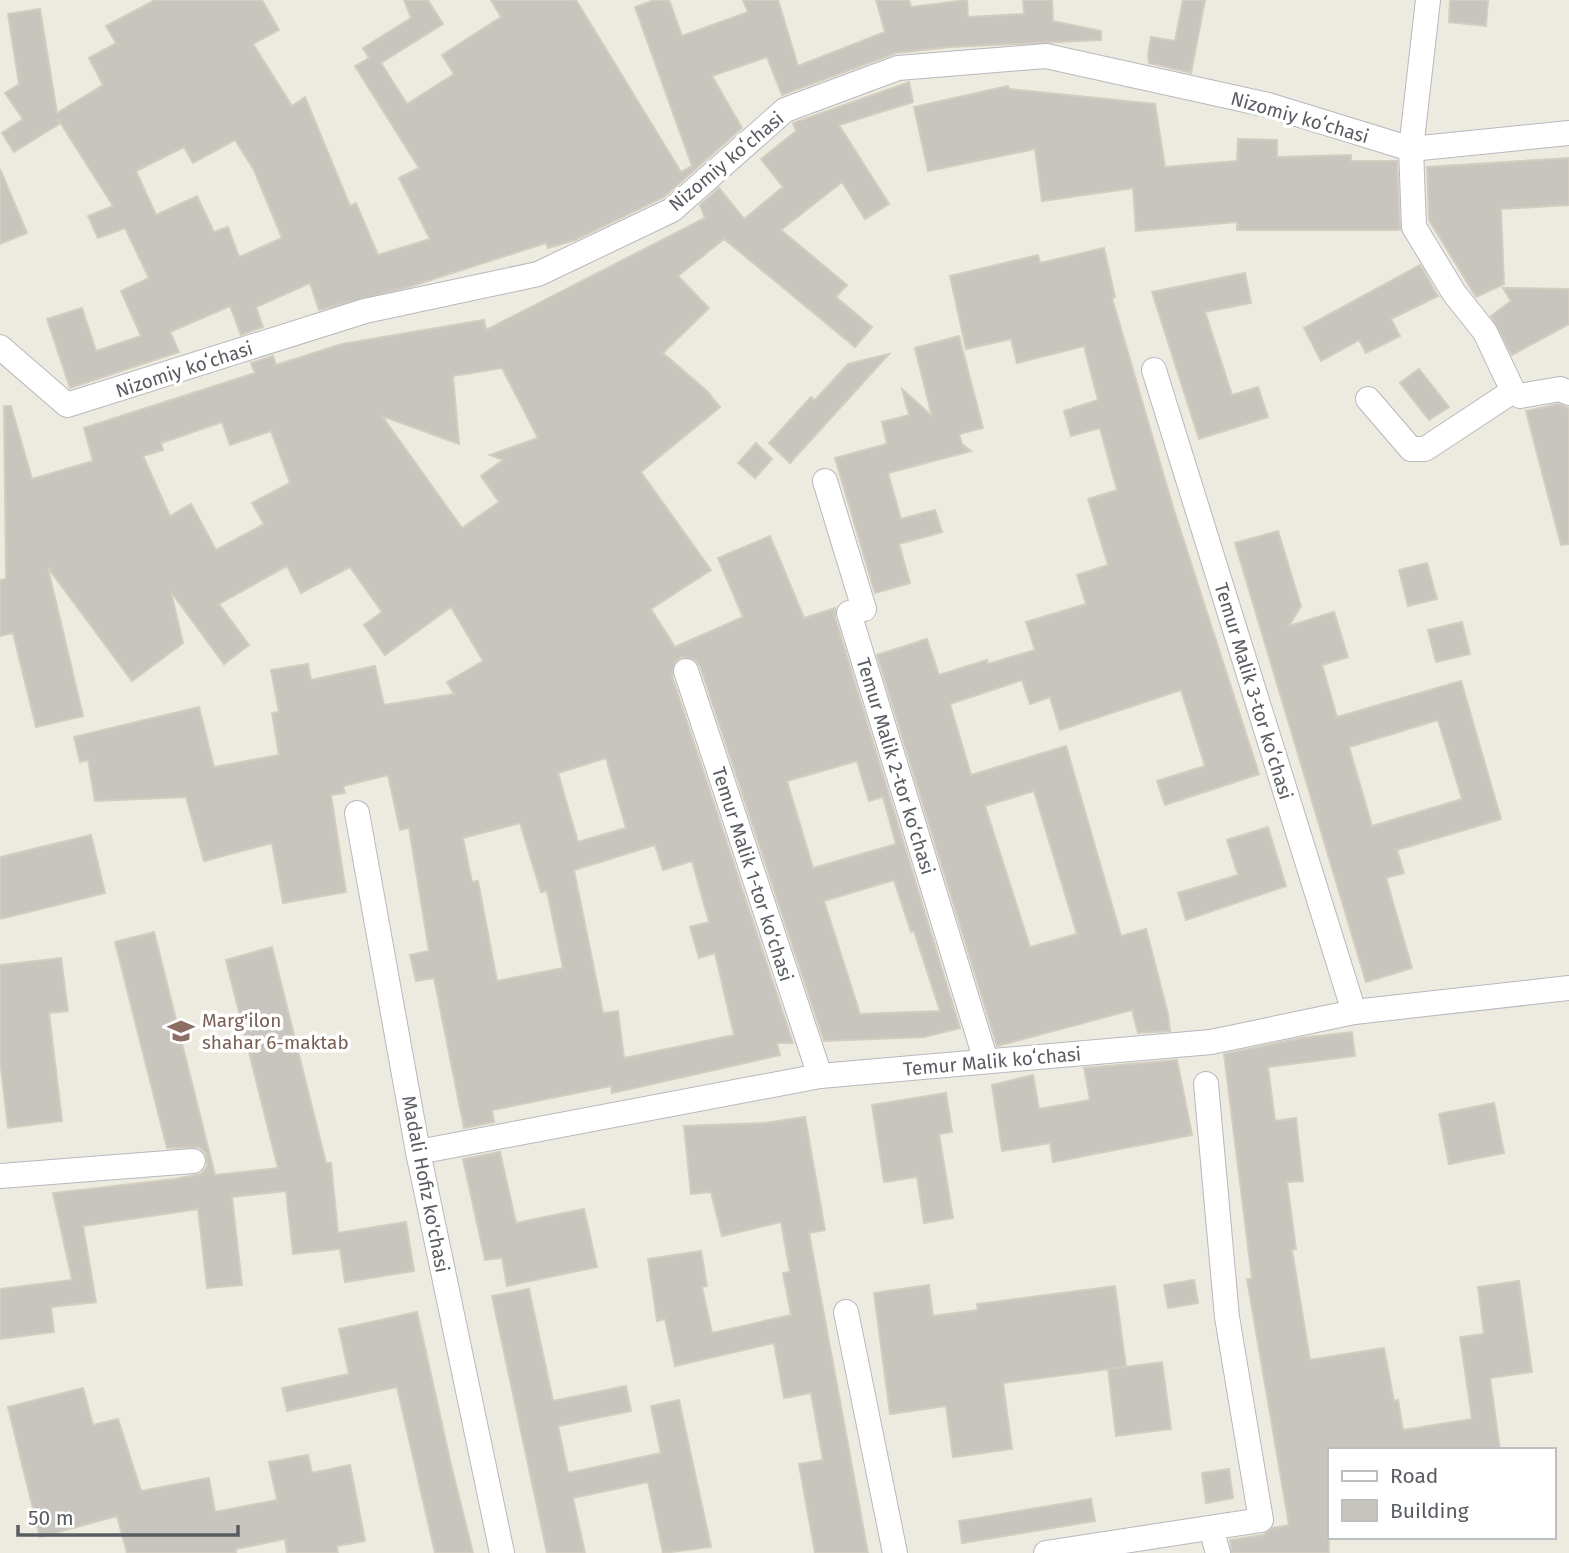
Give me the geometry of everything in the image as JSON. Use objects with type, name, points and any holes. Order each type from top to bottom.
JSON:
[{"type":"street","points":[[1428,0],[1411,149],[1414,227],[1454,293],[1485,332],[1513,391],[1520,396],[1560,390],[1569,393]]},
{"type":"street","name":"Nizomiy koʻchasi","points":[[0,347],[67,405],[365,311],[538,274],[672,209],[785,110],[898,68],[1046,56],[1268,105],[1411,149],[1569,133]]},
{"type":"street","name":"Temur Malik 3-tor koʻchasi","points":[[1154,370],[1354,1012]]},
{"type":"street","points":[[1368,398],[1411,449],[1425,449],[1513,391]]},
{"type":"street","name":"Temur Malik 2-tor ko‘chasi","points":[[825,481],[863,609],[849,613],[986,1061]]},
{"type":"street","name":"Temur Malik 1-tor ko‘chasi","points":[[686,671],[820,1076]]},
{"type":"street","name":"Madali Hofiz ko'chasi","points":[[357,813],[418,1152],[502,1553]]},
{"type":"street","name":"Temur Malik koʻchasi","points":[[418,1152],[820,1076],[1211,1042],[1354,1012],[1569,988]]},
{"type":"street","points":[[1046,1553],[1261,1520],[1227,1317],[1206,1084]]},
{"type":"street","points":[[0,1176],[193,1161]]},
{"type":"street","points":[[846,1311],[895,1553]]},
{"type":"street","points":[[1212,1528],[1218,1553]]},
{"type":"building","points":[[155,0],[262,0],[279,30],[253,44],[292,106],[305,97],[350,206],[356,203],[378,255],[430,239],[399,178],[419,168],[355,66],[369,58],[363,48],[411,18],[404,0],[428,0],[443,24],[381,63],[407,104],[454,74],[442,55],[501,17],[491,0],[576,0],[681,172],[692,166],[635,7],[654,0],[669,0],[682,36],[748,12],[743,0],[778,0],[798,66],[885,32],[876,0],[909,0],[911,7],[967,0],[968,17],[1024,14],[1023,0],[1052,0],[1053,21],[1101,31],[1101,40],[950,47],[896,53],[782,95],[767,57],[712,76],[742,128],[664,197],[575,240],[548,248],[546,243],[412,286],[319,310],[310,283],[256,307],[263,327],[241,335],[230,306],[170,332],[179,352],[70,388],[47,319],[82,308],[96,351],[141,336],[121,291],[149,278],[125,228],[98,238],[88,216],[113,206],[58,119],[59,124],[14,152],[2,133],[23,119],[5,93],[19,84],[8,14],[40,9],[57,113],[103,85],[89,58],[116,43],[106,26]],"holes":[[[235,140],[254,170],[282,238],[239,257],[228,227],[214,232],[197,196],[156,215],[136,171],[184,147],[193,163]]]},
{"type":"building","points":[[1183,0],[1205,0],[1191,73],[1149,63],[1148,55],[1151,37],[1175,41]]},
{"type":"building","points":[[1450,0],[1488,0],[1486,26],[1449,22]]},
{"type":"building","points":[[909,82],[913,102],[839,125],[889,204],[865,219],[842,182],[781,230],[847,285],[836,297],[872,327],[855,347],[724,239],[678,276],[709,308],[663,353],[707,391],[720,407],[641,472],[711,570],[651,609],[675,647],[743,617],[718,558],[770,536],[804,618],[835,608],[835,617],[960,1028],[924,1037],[824,1041],[700,666],[695,660],[682,657],[675,662],[672,676],[793,1043],[777,1043],[780,1055],[612,1093],[611,1086],[492,1110],[494,1122],[464,1128],[434,978],[416,981],[410,955],[429,951],[409,828],[400,830],[388,775],[343,786],[345,793],[331,795],[346,892],[283,903],[272,843],[204,861],[186,797],[95,801],[88,760],[80,762],[74,737],[199,707],[214,767],[279,755],[272,713],[279,712],[271,670],[308,664],[311,680],[375,666],[384,705],[454,694],[447,682],[483,661],[451,607],[385,655],[364,625],[382,612],[350,567],[301,593],[287,566],[219,604],[249,645],[224,664],[171,592],[183,643],[132,681],[48,568],[83,716],[36,727],[13,633],[0,636],[0,580],[6,579],[4,406],[11,406],[32,479],[93,461],[84,428],[255,373],[251,363],[273,356],[276,365],[342,344],[484,320],[486,330],[705,218],[700,205],[719,188],[744,219],[783,187],[761,159],[796,131],[793,123]],"holes":[[[502,368],[538,438],[490,455],[503,460],[481,476],[499,502],[462,528],[382,416],[459,444],[453,376]],[[222,422],[230,445],[271,431],[290,483],[252,503],[264,524],[216,550],[191,504],[170,516],[143,456],[163,450],[161,443]],[[606,758],[626,828],[578,842],[558,773]],[[857,761],[869,801],[883,797],[896,844],[813,868],[787,781]],[[520,823],[541,892],[547,891],[563,968],[497,981],[478,881],[472,882],[463,838]],[[655,845],[663,870],[692,861],[709,922],[690,927],[699,958],[715,953],[734,1035],[624,1058],[618,1011],[603,1013],[574,870]],[[894,880],[940,1011],[860,1014],[824,901]]]},
{"type":"building","points":[[1008,86],[1009,89],[1155,104],[1165,167],[1237,161],[1238,139],[1277,140],[1277,157],[1351,155],[1351,161],[1397,161],[1400,230],[1237,230],[1237,222],[1136,231],[1133,188],[1042,201],[1035,149],[928,171],[914,107]]},
{"type":"building","points":[[1569,158],[1569,205],[1501,209],[1504,284],[1476,297],[1429,220],[1427,167]]},
{"type":"building","points":[[0,169],[27,233],[0,244]]},
{"type":"building","points":[[1104,248],[1115,297],[1112,298],[1173,507],[1259,774],[1165,805],[1157,781],[1205,766],[1181,690],[1060,730],[1050,697],[1030,704],[1022,680],[950,704],[971,775],[1066,746],[1121,936],[1146,929],[1168,1014],[1170,1031],[1138,1033],[1132,1010],[997,1046],[877,655],[927,639],[939,675],[987,660],[988,664],[1035,650],[1026,622],[1086,604],[1077,575],[1108,565],[1088,499],[1117,490],[1100,428],[1071,436],[1064,411],[1098,400],[1084,346],[1017,363],[1011,339],[966,349],[950,276],[1038,255],[1040,263]],"holes":[[[1034,791],[1077,934],[1030,947],[985,806]]]},
{"type":"building","points":[[1420,265],[1438,296],[1391,319],[1400,336],[1366,353],[1359,340],[1321,361],[1304,328]]},
{"type":"building","points":[[1245,273],[1251,303],[1205,312],[1232,395],[1258,387],[1268,417],[1199,439],[1152,292]]},
{"type":"building","points":[[1503,288],[1569,289],[1569,324],[1512,355],[1491,316],[1511,301]]},
{"type":"building","points":[[959,336],[983,428],[959,434],[962,444],[971,451],[888,473],[901,519],[935,510],[942,532],[899,544],[910,583],[875,593],[835,458],[887,444],[882,422],[909,415],[902,389],[932,416],[915,348]]},
{"type":"building","points":[[889,354],[790,463],[769,443],[811,397],[815,400],[848,364]]},
{"type":"building","points":[[1419,369],[1449,407],[1429,420],[1400,383]]},
{"type":"building","points":[[1558,404],[1569,408],[1569,544],[1561,545],[1526,411]]},
{"type":"building","points":[[756,443],[772,459],[755,478],[738,463]]},
{"type":"building","points":[[1278,531],[1301,606],[1289,626],[1334,612],[1348,657],[1322,665],[1337,717],[1461,681],[1501,819],[1397,850],[1404,873],[1386,878],[1412,968],[1366,982],[1235,543]],"holes":[[[1438,720],[1462,799],[1372,826],[1349,747]]]},
{"type":"building","points":[[1427,563],[1437,599],[1408,606],[1399,570]]},
{"type":"building","points":[[1462,622],[1470,654],[1436,662],[1428,630]]},
{"type":"building","points":[[1268,827],[1286,886],[1186,920],[1178,893],[1238,875],[1227,840]]},
{"type":"building","points":[[91,835],[105,893],[0,919],[0,857]]},
{"type":"building","points":[[154,932],[215,1175],[278,1168],[226,960],[272,947],[326,1163],[331,1163],[338,1233],[406,1222],[414,1271],[345,1282],[340,1249],[293,1254],[286,1191],[232,1197],[242,1285],[207,1288],[198,1209],[83,1226],[96,1302],[51,1307],[54,1332],[0,1339],[0,1289],[72,1280],[53,1193],[175,1179],[201,1174],[207,1167],[206,1153],[199,1147],[167,1148],[115,942]]},
{"type":"building","points":[[61,958],[68,1011],[49,1013],[62,1121],[8,1128],[0,1060],[0,965]]},
{"type":"building","points":[[1352,1032],[1355,1056],[1268,1067],[1275,1121],[1296,1118],[1303,1181],[1287,1182],[1296,1249],[1292,1250],[1310,1360],[1384,1348],[1394,1401],[1398,1400],[1403,1430],[1472,1419],[1460,1337],[1484,1334],[1478,1287],[1519,1281],[1532,1372],[1490,1378],[1500,1448],[1328,1448],[1329,1553],[1232,1553],[1230,1540],[1263,1535],[1273,1528],[1289,1525],[1247,1279],[1252,1279],[1224,1054],[1301,1038]]},
{"type":"building","points":[[1177,1060],[1192,1135],[1053,1162],[1050,1143],[1002,1151],[992,1085],[1033,1075],[1039,1109],[1090,1100],[1084,1068]]},
{"type":"building","points":[[946,1093],[952,1132],[939,1134],[953,1218],[924,1223],[917,1177],[884,1182],[872,1105]]},
{"type":"building","points":[[1494,1103],[1504,1153],[1449,1164],[1439,1114]]},
{"type":"building","points":[[805,1117],[825,1230],[809,1233],[868,1553],[815,1553],[799,1464],[823,1460],[811,1393],[784,1398],[774,1343],[675,1366],[665,1319],[657,1321],[648,1259],[701,1251],[707,1286],[702,1287],[712,1333],[791,1315],[783,1273],[790,1272],[781,1222],[722,1236],[711,1192],[691,1194],[684,1126],[765,1123]]},
{"type":"building","points":[[500,1152],[516,1223],[584,1209],[597,1267],[507,1286],[502,1258],[485,1260],[463,1159]]},
{"type":"building","points":[[1194,1280],[1198,1303],[1168,1308],[1164,1285]]},
{"type":"building","points":[[929,1285],[933,1316],[978,1310],[977,1304],[1115,1286],[1126,1367],[1003,1383],[1012,1449],[953,1457],[946,1406],[890,1414],[874,1293]]},
{"type":"building","points":[[529,1289],[553,1401],[626,1386],[631,1411],[558,1426],[568,1473],[661,1453],[651,1406],[679,1400],[711,1547],[663,1553],[648,1482],[573,1498],[585,1553],[547,1553],[492,1296]]},
{"type":"building","points":[[417,1312],[473,1553],[435,1553],[397,1387],[287,1411],[282,1388],[349,1374],[339,1329]]},
{"type":"building","points":[[1162,1362],[1171,1429],[1116,1436],[1108,1369]]},
{"type":"building","points":[[83,1388],[93,1425],[118,1419],[141,1491],[209,1478],[215,1512],[277,1500],[269,1462],[308,1455],[312,1473],[350,1465],[365,1541],[337,1546],[338,1553],[287,1553],[285,1539],[236,1549],[236,1553],[127,1553],[117,1516],[40,1537],[8,1407]]},
{"type":"building","points":[[1229,1469],[1233,1498],[1206,1503],[1202,1473]]},
{"type":"building","points":[[1091,1499],[1095,1521],[962,1543],[959,1521]]},
{"type":"place","name":"Marg'ilon shahar 6-maktab","points":[[181,1031]]}]
